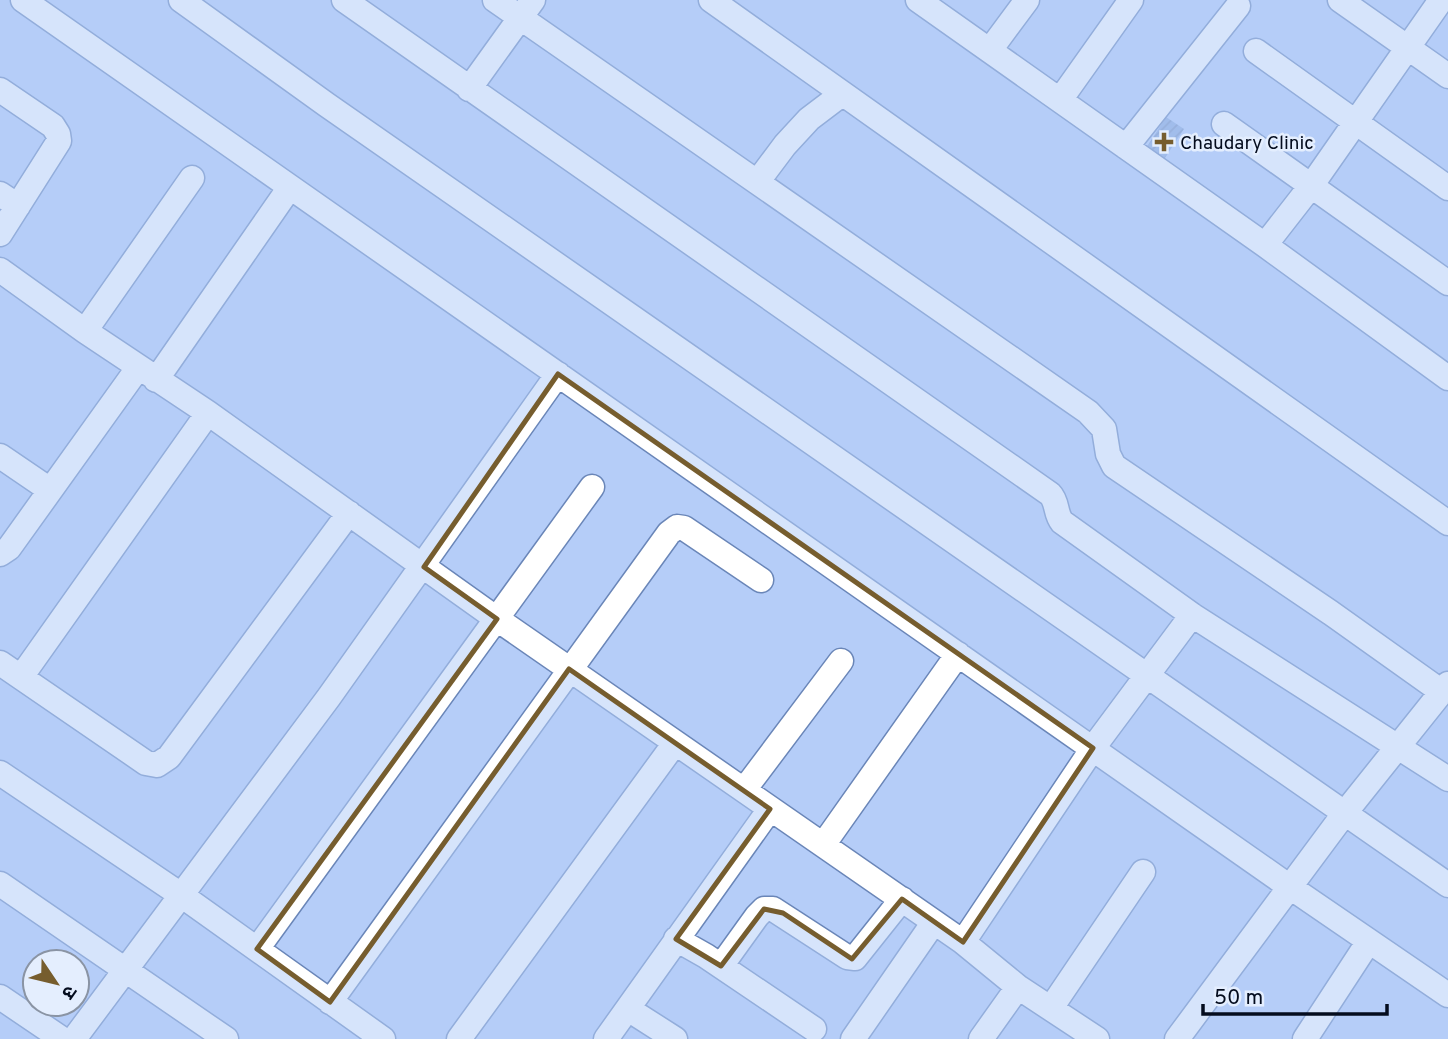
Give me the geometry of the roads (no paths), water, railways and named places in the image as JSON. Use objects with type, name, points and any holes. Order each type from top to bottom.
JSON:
[{"type":"street","points":[[23,0],[1448,995]]},
{"type":"street","points":[[181,0],[327,106],[1448,885]]},
{"type":"street","points":[[344,0],[1050,494],[1055,500],[1062,522],[1192,615],[1448,779]]},
{"type":"street","points":[[495,0],[526,9],[758,181],[1088,412],[1104,429],[1108,454],[1114,466],[1445,688],[1344,814],[1177,1039]]},
{"type":"street","points":[[711,0],[1448,523]]},
{"type":"street","points":[[918,0],[1448,378]]},
{"type":"street","points":[[990,50],[1027,0]]},
{"type":"street","points":[[1060,100],[1131,0]]},
{"type":"street","points":[[1340,0],[1448,76]]},
{"type":"street","points":[[1265,245],[1311,186],[1441,0]]},
{"type":"street","points":[[1126,147],[1238,6]]},
{"type":"street","points":[[469,89],[526,9]]},
{"type":"street","points":[[1256,51],[1448,188]]},
{"type":"street","points":[[0,90],[53,127],[58,134],[55,147],[9,200],[0,234]]},
{"type":"street","points":[[758,181],[808,120],[842,94]]},
{"type":"street","points":[[1224,124],[1448,283]]},
{"type":"street","points":[[85,331],[192,178]]},
{"type":"street","points":[[0,554],[9,548],[50,490],[147,374],[290,187]]},
{"type":"street","points":[[0,270],[964,942],[1018,987],[1097,1039]]},
{"type":"street","points":[[74,1039],[424,567],[558,374]]},
{"type":"street","points":[[21,677],[208,413]]},
{"type":"street","points":[[0,456],[50,490]]},
{"type":"street","points":[[257,949],[592,487]]},
{"type":"street","points":[[0,663],[146,763],[157,765],[169,757],[349,513]]},
{"type":"street","points":[[330,1002],[669,533],[677,527],[684,528],[761,580]]},
{"type":"street","points":[[964,942],[1093,748],[1192,615]]},
{"type":"street","points":[[823,845],[958,654]]},
{"type":"street","points":[[744,790],[841,661]]},
{"type":"street","points":[[459,1039],[676,743]]},
{"type":"street","points":[[0,773],[181,895],[383,1039]]},
{"type":"street","points":[[606,1039],[770,809]]},
{"type":"street","points":[[1051,1008],[1143,872]]},
{"type":"street","points":[[0,884],[226,1039]]},
{"type":"street","points":[[721,966],[764,909],[783,913],[847,957],[855,958],[902,899]]},
{"type":"street","points":[[853,1039],[934,922]]},
{"type":"street","points":[[676,939],[814,1029]]},
{"type":"street","points":[[1305,1039],[1369,941]]},
{"type":"street","points":[[981,1039],[1018,987]]},
{"type":"street","points":[[0,997],[62,1039]]},
{"type":"street","points":[[628,1009],[675,1039]]},
{"type":"place","name":"Chaudary Clinic","points":[[1164,142]]}]
